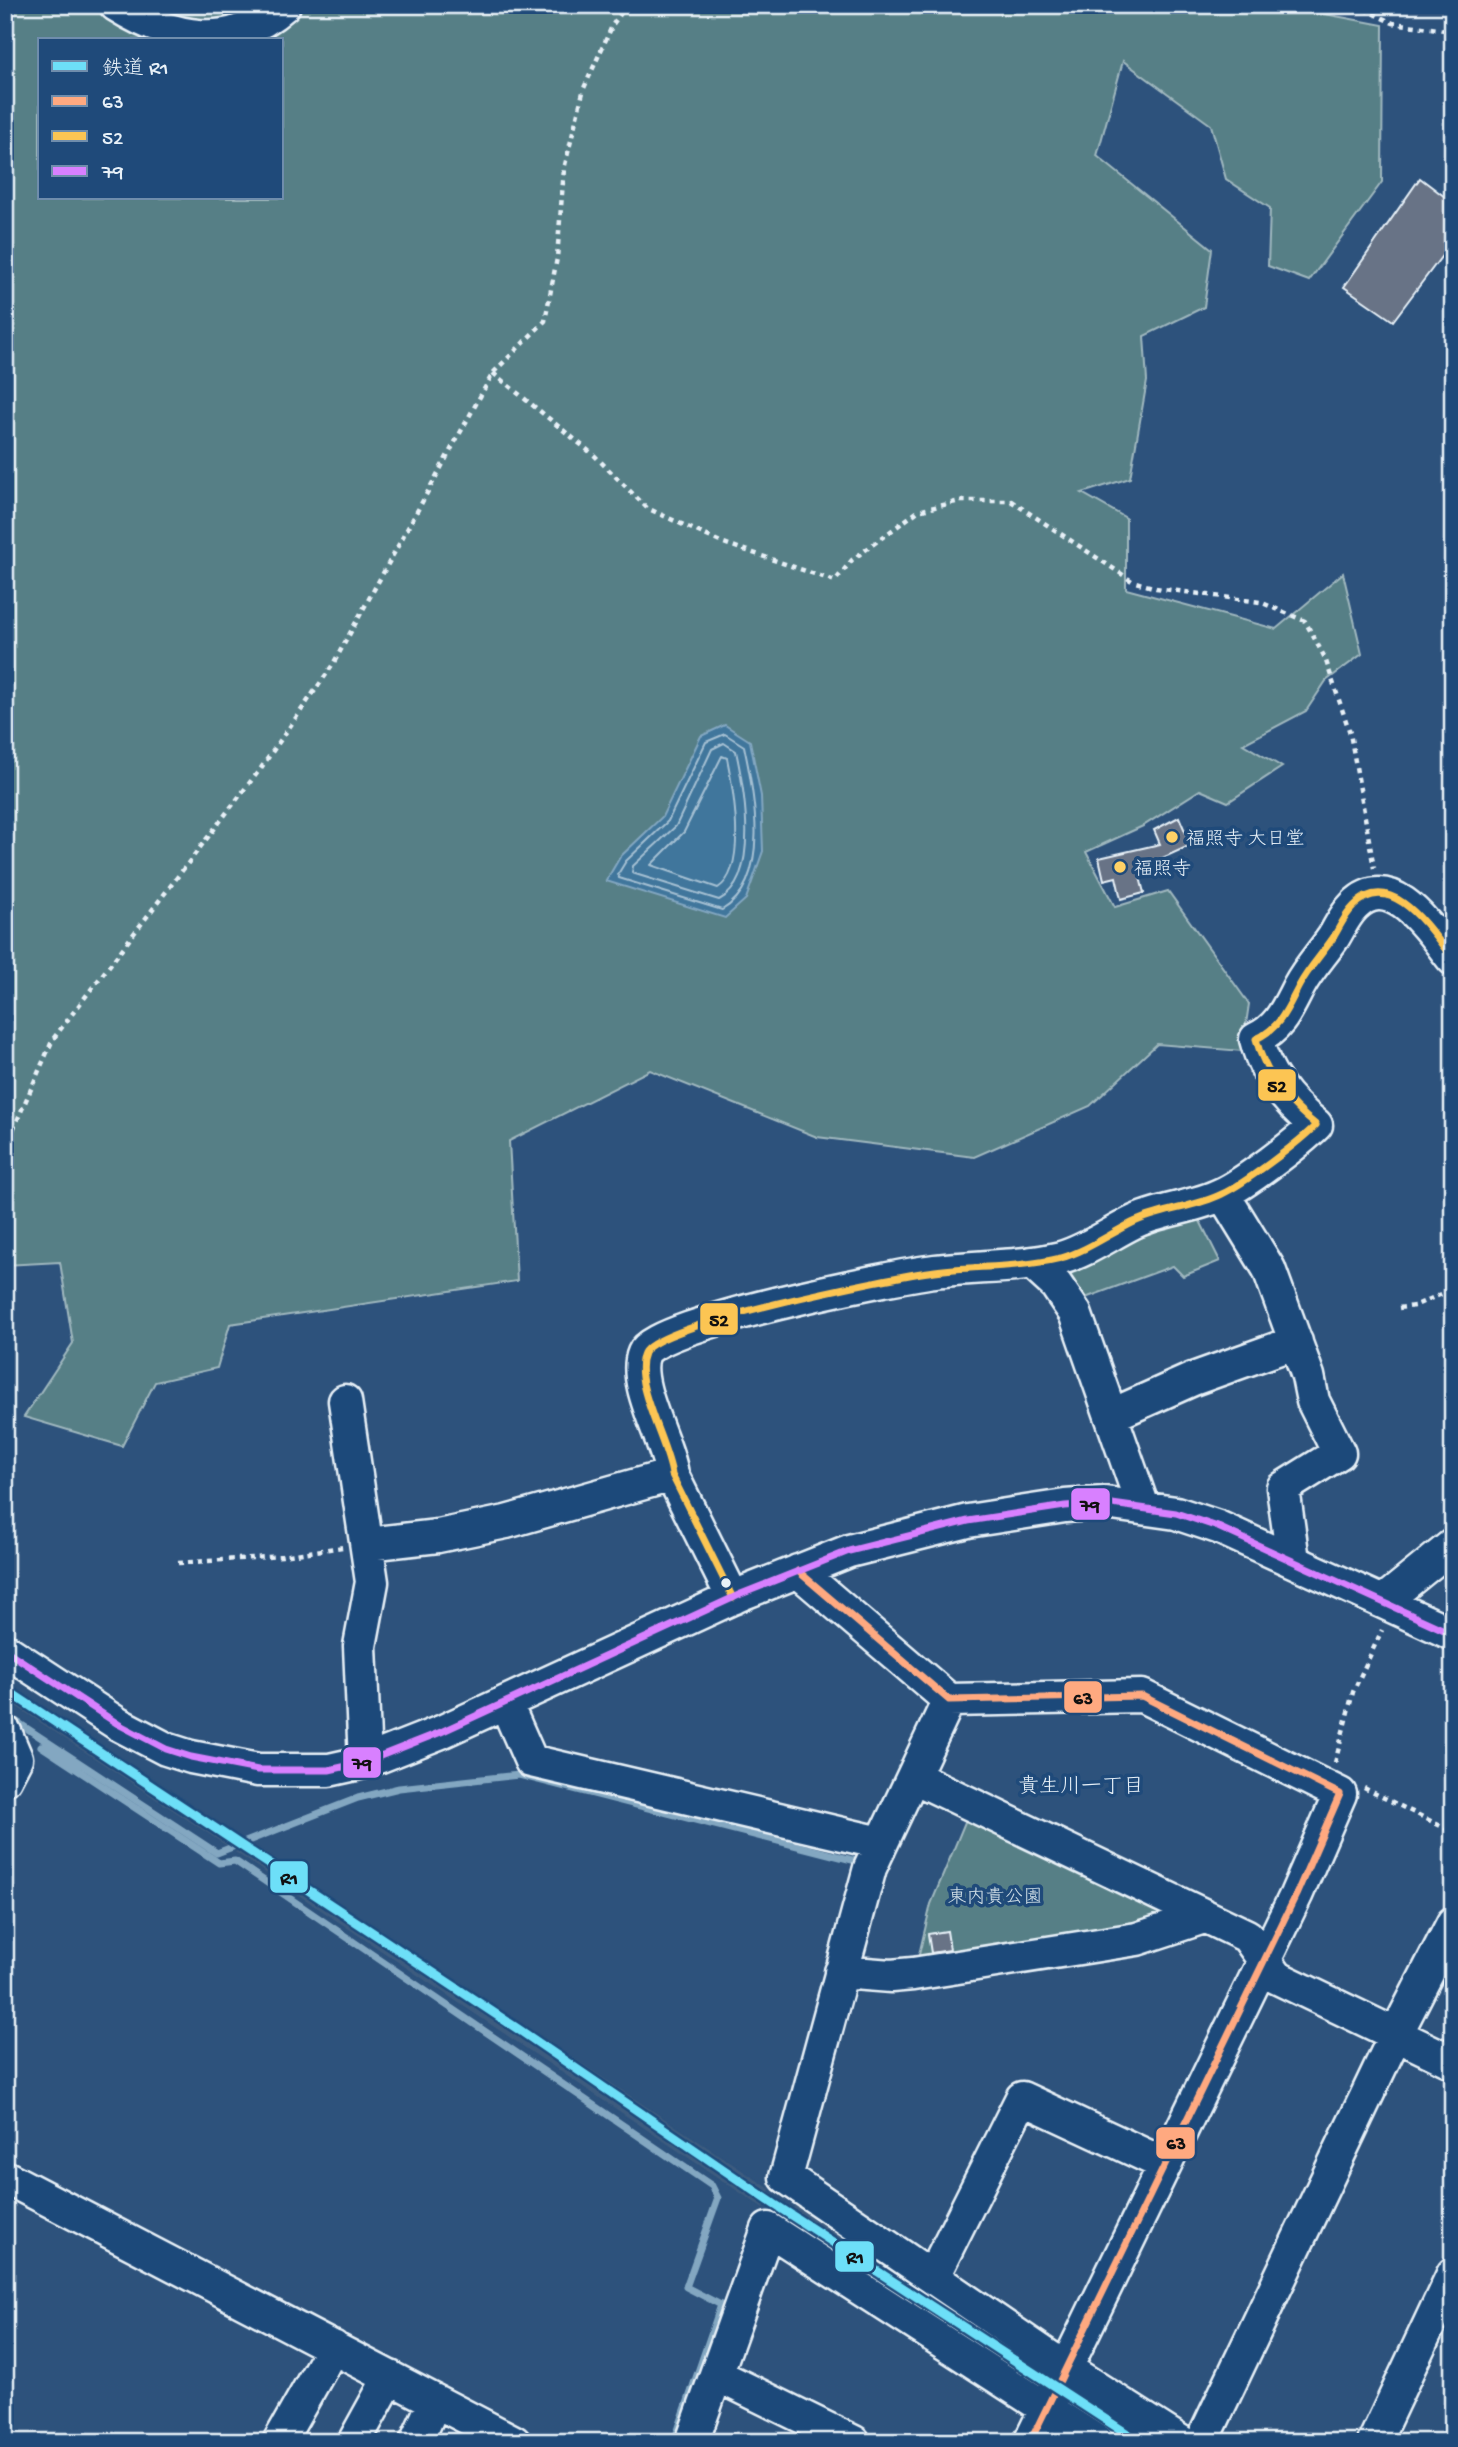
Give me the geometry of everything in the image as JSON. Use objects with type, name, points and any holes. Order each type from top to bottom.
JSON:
[{"type":"street","points":[[116,5],[160,29],[216,38],[245,30],[284,5]]},
{"type":"street","points":[[733,1598],[672,1475],[644,1380],[642,1357],[649,1344],[684,1329],[837,1289],[934,1271],[1031,1264],[1063,1257],[1093,1245],[1134,1222],[1223,1194],[1316,1125],[1286,1098],[1261,1060],[1256,1039],[1270,1032],[1287,1010],[1299,985],[1356,903],[1379,894],[1395,897],[1416,912],[1453,959]]},
{"type":"street","points":[[1223,1194],[1269,1269],[1308,1376],[1313,1401],[1339,1453],[1283,1488],[1293,1560]]},
{"type":"street","points":[[1031,1264],[1056,1285],[1075,1313],[1143,1507]]},
{"type":"street","points":[[1112,1415],[1194,1379],[1296,1342]]},
{"type":"street","points":[[345,1401],[356,1489],[368,1544],[372,1582],[360,1646],[365,1762]]},
{"type":"street","points":[[368,1544],[438,1536],[506,1521],[672,1475]]},
{"type":"street","points":[[5,1650],[118,1724],[166,1749],[191,1757],[258,1770],[329,1770],[365,1762],[506,1704],[733,1598],[849,1551],[980,1519],[1105,1503],[1143,1507],[1219,1527],[1453,1634]]},
{"type":"street","points":[[1389,1603],[1453,1545]]},
{"type":"street","points":[[798,1572],[949,1700],[1142,1696],[1332,1790],[1296,1895],[1163,2163],[1030,2442]]},
{"type":"street","points":[[949,1700],[870,1868],[786,2177],[1065,2368],[1181,2442]]},
{"type":"street","points":[[506,1704],[531,1761],[881,1843]]},
{"type":"street","points":[[5,1732],[16,1758],[5,1779]]},
{"type":"street","points":[[914,1777],[1247,1936],[1276,1977],[1453,2062]]},
{"type":"street","points":[[841,1972],[891,1976],[913,1974],[1137,1939],[1204,1917]]},
{"type":"street","points":[[1202,2442],[1396,2034],[1453,1923]]},
{"type":"street","points":[[933,2276],[1022,2098],[1163,2163]]},
{"type":"street","points":[[5,2177],[514,2442]]},
{"type":"street","points":[[692,2442],[768,2229],[1098,2442]]},
{"type":"street","points":[[1374,2442],[1453,2274]]},
{"type":"street","points":[[279,2442],[333,2347]]},
{"type":"street","points":[[717,2375],[854,2442]]},
{"type":"street","points":[[355,2442],[390,2376]]},
{"type":"street","points":[[416,2442],[435,2401]]},
{"type":"path","points":[[5,1148],[53,1039],[261,768],[332,666],[493,373],[545,321],[557,258],[564,169],[584,88],[613,24],[627,5]]},
{"type":"path","points":[[1356,5],[1393,23],[1452,32]]},
{"type":"path","points":[[493,373],[595,456],[647,508],[718,541],[835,581],[852,560],[918,510],[960,501],[1012,501],[1132,581],[1156,588],[1260,602],[1305,621],[1325,658],[1350,733],[1379,894]]},
{"type":"path","points":[[1398,1308],[1414,1306],[1453,1289]]},
{"type":"path","points":[[178,1563],[282,1556],[368,1544]]},
{"type":"path","points":[[1389,1603],[1353,1692],[1334,1767],[1332,1790],[1354,1783],[1453,1832]]},
{"type":"shaded area","points":[[5,1681],[239,1839],[227,1846],[5,1699]]},
{"type":"shaded area","points":[[252,1844],[770,2189],[763,2208],[235,1852]]},
{"type":"shaded area","points":[[797,2200],[1165,2442],[1117,2442],[785,2226]]},
{"type":"green space","points":[[5,5],[1315,5],[1320,13],[1383,25],[1382,182],[1309,281],[1268,266],[1270,208],[1226,179],[1211,125],[1123,61],[1097,156],[1212,249],[1204,307],[1144,336],[1147,381],[1130,478],[1082,493],[1126,518],[1126,589],[1276,629],[1343,573],[1362,654],[1326,681],[1306,711],[1243,744],[1282,767],[1228,802],[1200,790],[1143,826],[1086,852],[1115,907],[1168,891],[1249,1004],[1242,1051],[1157,1044],[1090,1106],[974,1157],[817,1137],[650,1070],[509,1141],[517,1281],[230,1324],[217,1368],[155,1382],[122,1446],[24,1417],[73,1343],[60,1262],[5,1265]]},
{"type":"green space","points":[[1193,1207],[1220,1261],[1183,1276],[1173,1266],[1077,1301],[1052,1264]]},
{"type":"green space","name":"東内貴公園","points":[[967,1817],[1163,1909],[1164,1920],[917,1963],[931,1904]]},
{"type":"water","points":[[725,725],[750,741],[761,796],[763,851],[746,899],[725,918],[606,881],[620,857],[662,817],[701,736]]},
{"type":"building","points":[[1420,178],[1453,203],[1453,241],[1393,321],[1344,287]]},
{"type":"building","points":[[1179,817],[1191,845],[1138,869],[1144,893],[1121,899],[1116,877],[1104,880],[1099,858],[1160,844],[1154,830]]},
{"type":"building","points":[[947,1931],[950,1950],[931,1953],[928,1934]]},
{"type":"waterway","points":[[5,1714],[217,1853],[358,1798],[399,1788],[519,1775],[860,1862]]},
{"type":"waterway","points":[[41,1746],[219,1863],[235,1861],[712,2186],[718,2198],[686,2287],[721,2305],[674,2442]]},
{"type":"rail line","name":"R1","points":[[5,1689],[518,2029],[774,2204],[1140,2442]]},
{"type":"transit line","name":"52","points":[[733,1598],[672,1475],[642,1380],[644,1353],[658,1341],[689,1329],[828,1291],[935,1271],[1061,1258],[1143,1218],[1222,1194],[1243,1182],[1316,1125],[1278,1087],[1265,1064],[1256,1039],[1264,1035],[1282,1017],[1307,974],[1354,906],[1368,896],[1383,894],[1396,899],[1410,908],[1453,959]]},
{"type":"transit line","name":"79","points":[[5,1650],[118,1724],[166,1749],[191,1757],[258,1770],[329,1770],[365,1762],[441,1732],[741,1594],[849,1551],[968,1521],[1065,1506],[1105,1503],[1176,1513],[1218,1527],[1453,1634]]},
{"type":"transit line","name":"63","points":[[798,1571],[949,1700],[1142,1696],[1340,1794],[1296,1895],[1030,2442]]},
{"type":"place","name":"福照寺 大日堂","points":[[1172,837]]},
{"type":"place","name":"福照寺","points":[[1120,867]]},
{"type":"district","name":"貴生川一丁目","points":[[1081,1785]]}]
